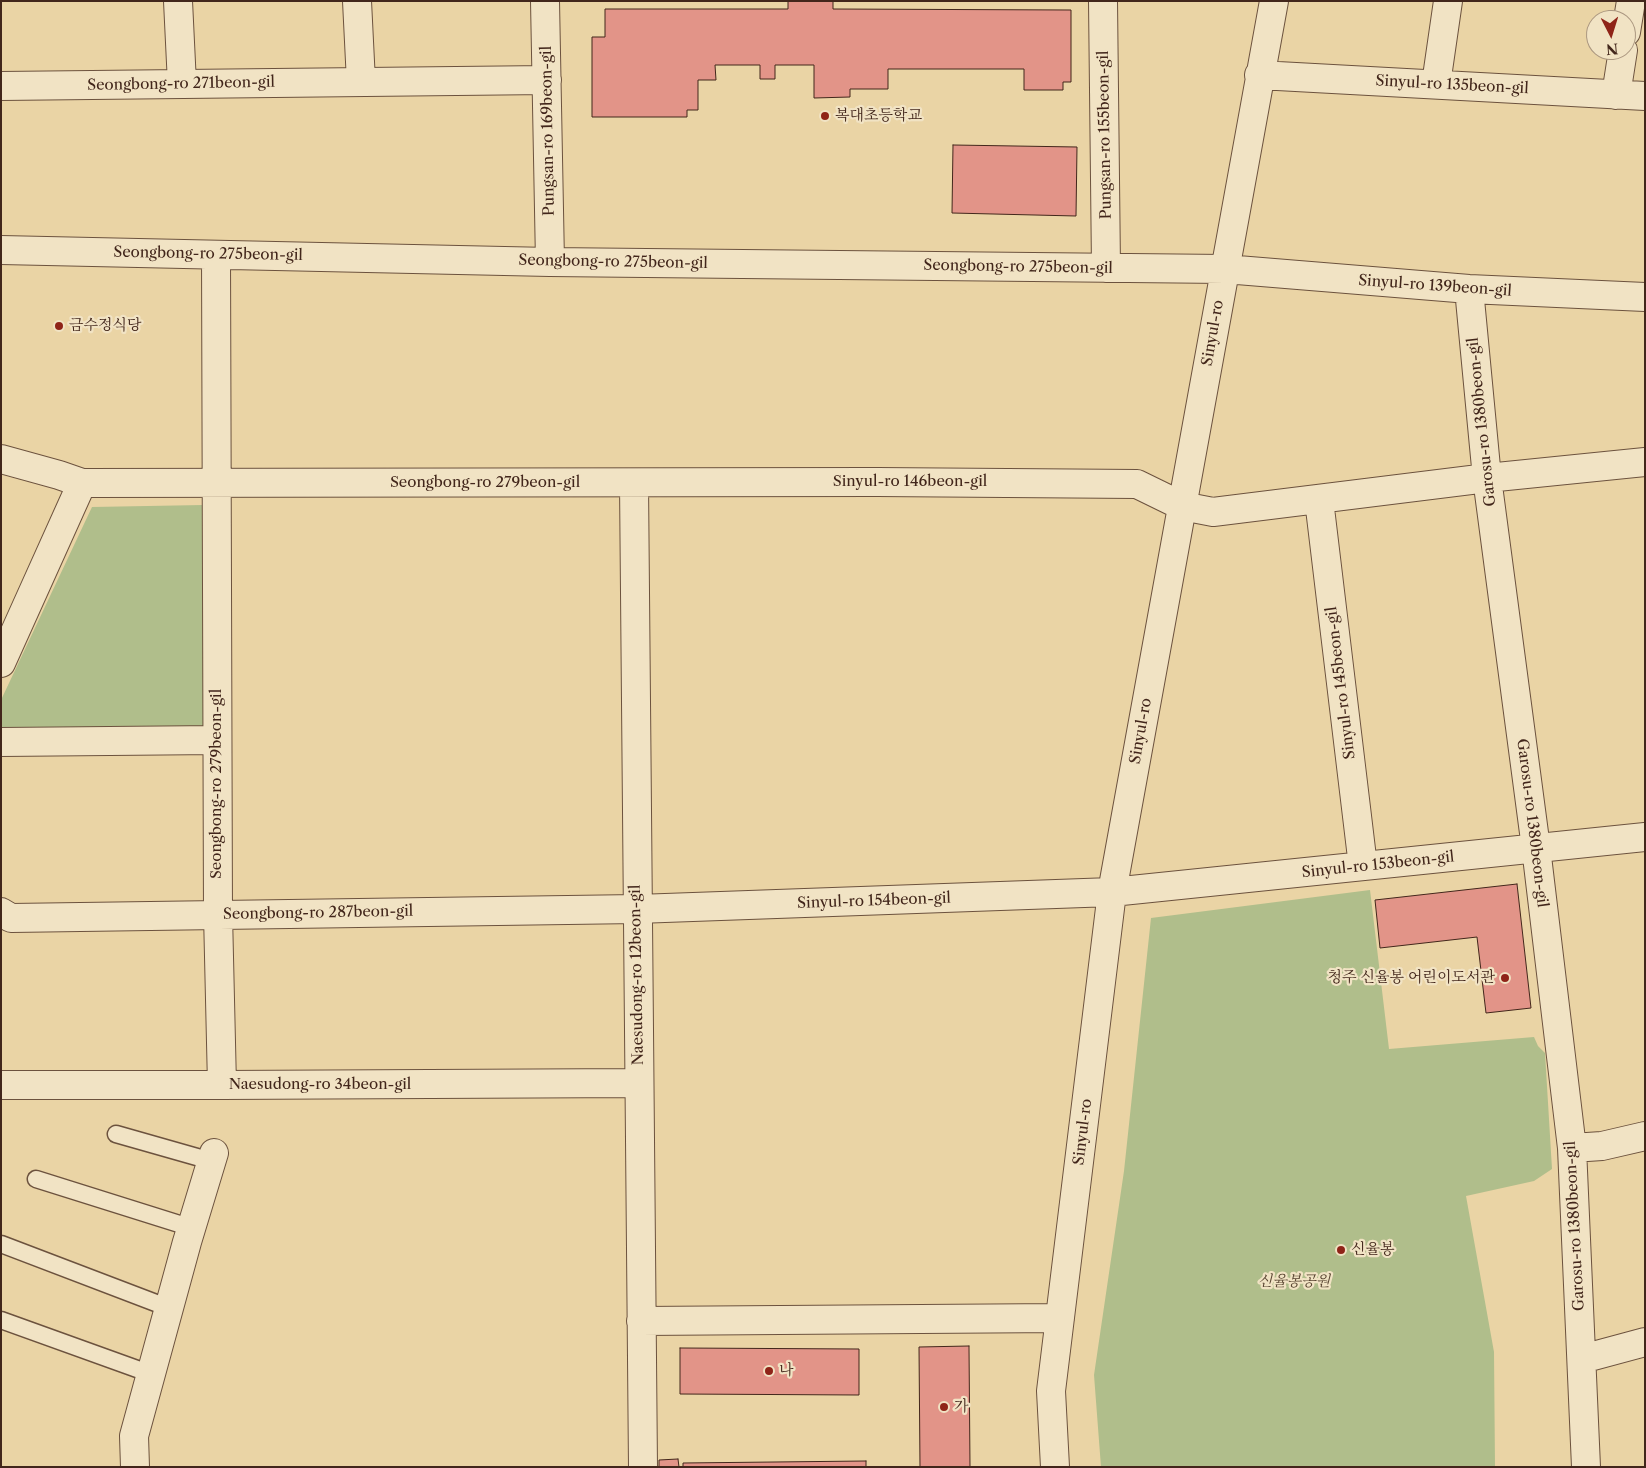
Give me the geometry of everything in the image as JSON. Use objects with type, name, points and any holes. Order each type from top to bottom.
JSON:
[{"type":"street","points":[[178,1],[182,84]]},
{"type":"street","points":[[357,1],[360,82]]},
{"type":"street","name":"Pungsan-ro 169beon-gil","points":[[545,1],[550,262]]},
{"type":"street","name":"Pungsan-ro 155beon-gil","points":[[1103,1],[1106,268]]},
{"type":"street","name":"Sinyul-ro","points":[[1056,1467],[1051,1391],[1112,892],[1259,75],[1274,1]]},
{"type":"street","points":[[1436,84],[1448,1]]},
{"type":"street","points":[[1616,95],[1621,60]]},
{"type":"street","name":"Sinyul-ro 135beon-gil","points":[[1259,75],[1645,96]]},
{"type":"street","name":"Seongbong-ro 271beon-gil","points":[[1,86],[547,80]]},
{"type":"street","name":"Seongbong-ro 275beon-gil","points":[[1,250],[550,262],[1225,269]]},
{"type":"street","name":"Seongbong-ro 279beon-gil","points":[[216,255],[218,914],[222,1086]]},
{"type":"street","name":"Sinyul-ro 139beon-gil","points":[[1225,269],[1469,289],[1645,297]]},
{"type":"street","name":"Garosu-ro 1380beon-gil","points":[[1469,289],[1487,478],[1536,848],[1572,1148],[1586,1467]]},
{"type":"street","name":"Seongbong-ro 279beon-gil","points":[[1,459],[82,483],[634,483]]},
{"type":"street","points":[[1182,506],[1213,512],[1487,478],[1645,462]]},
{"type":"street","points":[[1,663],[82,483]]},
{"type":"street","name":"Sinyul-ro 146beon-gil","points":[[634,483],[1137,484],[1182,506]]},
{"type":"street","name":"Naesudong-ro 12beon-gil","points":[[634,483],[636,909],[643,1467]]},
{"type":"street","name":"Sinyul-ro 145beon-gil","points":[[1319,500],[1363,866]]},
{"type":"street","points":[[1,742],[217,740]]},
{"type":"street","name":"Sinyul-ro 153beon-gil","points":[[1112,892],[1645,837]]},
{"type":"street","name":"Sinyul-ro 154beon-gil","points":[[636,909],[1112,892]]},
{"type":"street","name":"Seongbong-ro 287beon-gil","points":[[1,912],[11,918],[636,909]]},
{"type":"street","name":"Naesudong-ro 34beon-gil","points":[[1,1085],[222,1086],[638,1083]]},
{"type":"street","points":[[1572,1148],[1602,1146],[1645,1136]]},
{"type":"street","points":[[135,1467],[134,1436],[212,1157]]},
{"type":"street","points":[[641,1321],[1060,1318]]},
{"type":"street","points":[[1582,1359],[1645,1342]]},
{"type":"lane","points":[[116,1134],[212,1157]]},
{"type":"lane","points":[[36,1180],[192,1228]]},
{"type":"lane","points":[[1,1244],[169,1308]]},
{"type":"lane","points":[[1,1320],[151,1374]]},
{"type":"green space","points":[[203,505],[203,730],[1,728],[1,700],[92,507]]},
{"type":"green space","name":"신율봉공원","points":[[1370,890],[1389,1049],[1534,1037],[1538,1046],[1545,1053],[1552,1169],[1534,1181],[1466,1196],[1494,1352],[1495,1467],[1101,1467],[1094,1375],[1124,1171],[1151,918]]},
{"type":"building","points":[[788,1],[833,1],[833,9],[1071,10],[1071,82],[1063,82],[1063,90],[1024,90],[1024,69],[888,69],[888,89],[850,89],[850,97],[814,98],[814,65],[775,65],[775,79],[760,79],[760,65],[715,65],[716,80],[698,80],[698,110],[687,110],[687,117],[592,117],[592,37],[605,37],[605,9],[788,9]]},
{"type":"building","points":[[953,145],[1077,147],[1076,216],[952,213]]},
{"type":"building","name":"청주 신율봉 어린이도서관","points":[[1517,884],[1531,1008],[1486,1013],[1477,937],[1380,948],[1375,900]]},
{"type":"building","name":"가","points":[[969,1346],[970,1467],[920,1467],[919,1347]]},
{"type":"building","name":"나","points":[[680,1348],[859,1349],[859,1395],[680,1394]]},
{"type":"building","points":[[678,1459],[679,1467],[659,1467],[659,1460]]},
{"type":"building","points":[[866,1461],[866,1467],[683,1467],[683,1463]]},
{"type":"place","name":"복대초등학교","points":[[825,116]]},
{"type":"place","name":"금수정식당","points":[[59,326]]},
{"type":"place","name":"청주 신율봉 어린이도서관","points":[[1505,978]]},
{"type":"place","name":"신율봉","points":[[1341,1250]]},
{"type":"place","name":"나","points":[[769,1371]]},
{"type":"place","name":"가","points":[[944,1407]]}]
